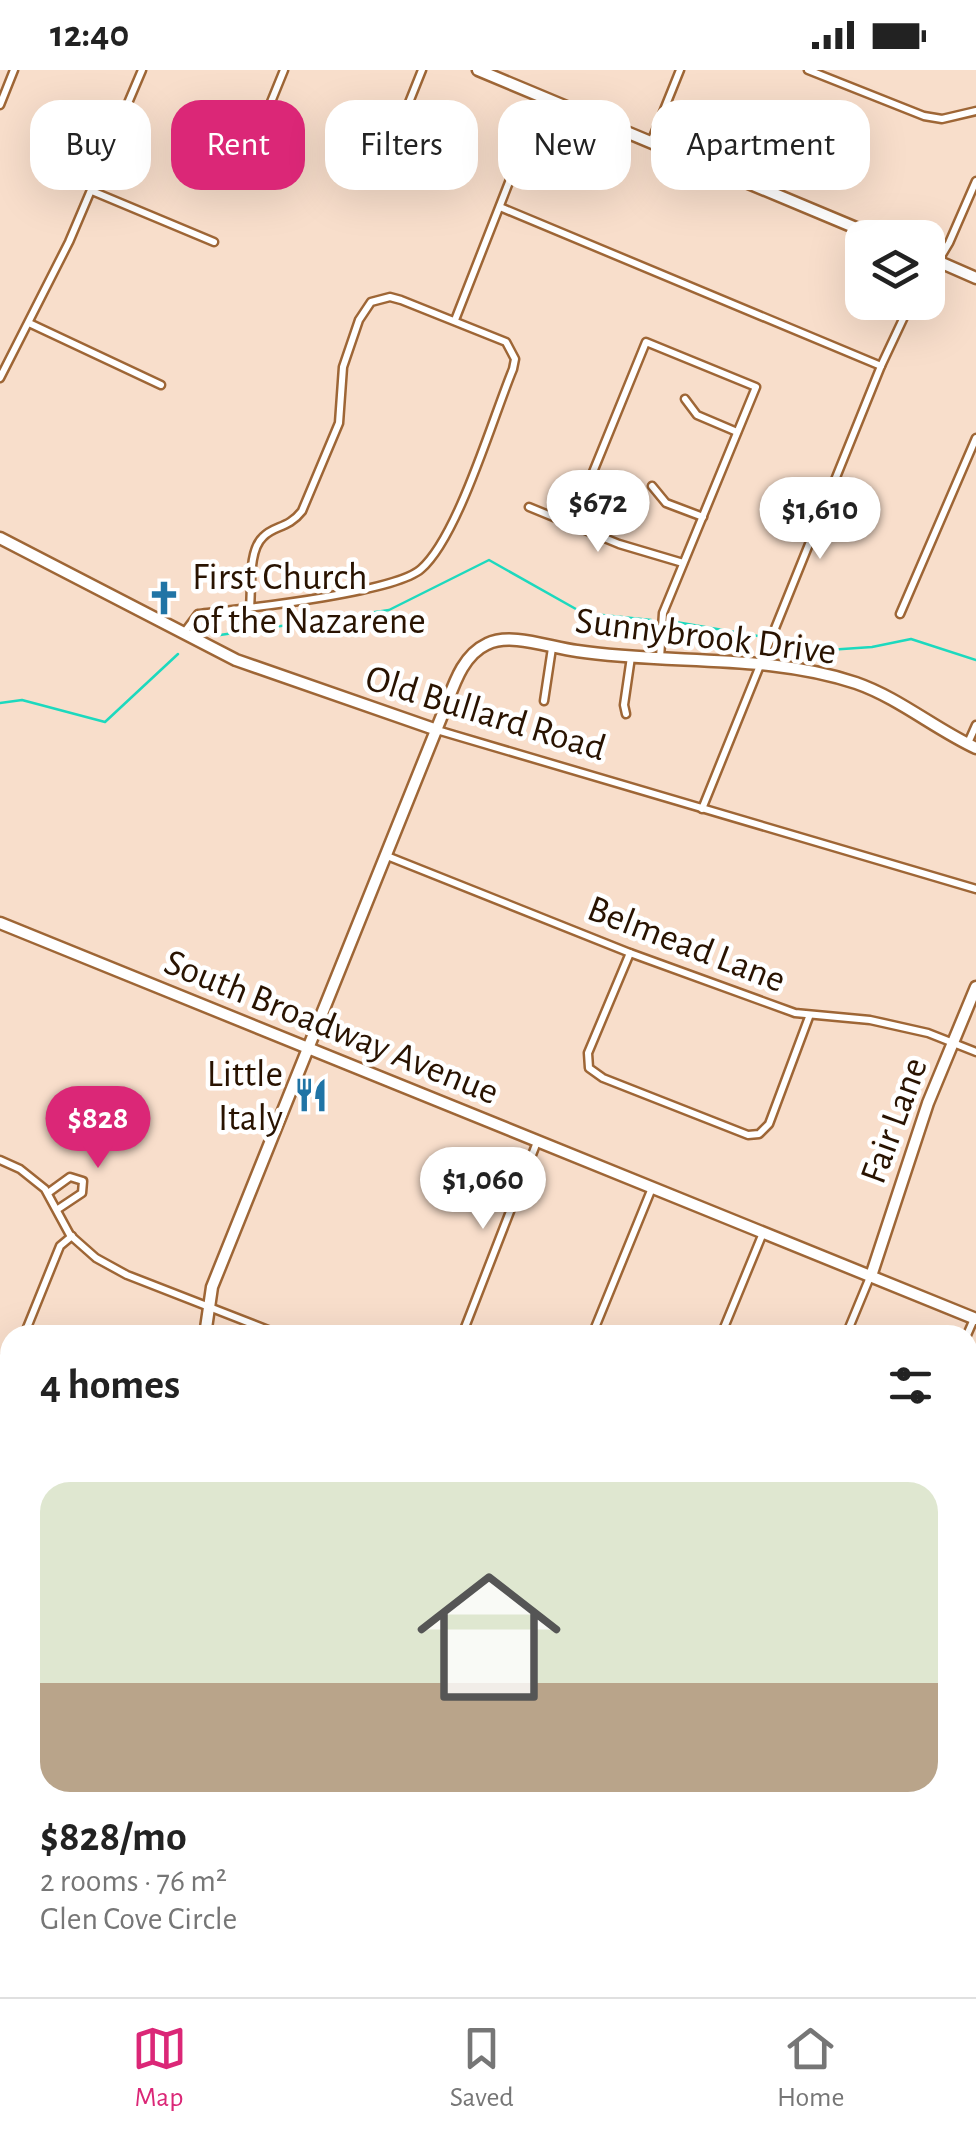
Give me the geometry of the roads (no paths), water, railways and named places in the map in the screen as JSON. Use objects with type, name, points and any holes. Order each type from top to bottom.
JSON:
[{"type":"main road","points":[[478,70],[845,224]]},
{"type":"main road","points":[[945,264],[976,278]]},
{"type":"main road","name":"Old Bullard Road","points":[[0,538],[236,660],[437,730]]},
{"type":"main road","name":"Sunnybrook Drive","points":[[437,730],[462,670],[476,651],[489,642],[506,640],[552,648],[818,673],[882,693],[972,746]]},
{"type":"main road","points":[[205,1325],[212,1287],[437,730]]},
{"type":"main road","name":"South Broadway Avenue","points":[[0,923],[975,1318]]},
{"type":"main road","name":"Fair Lane","points":[[871,1276],[928,1103],[976,986]]},
{"type":"street","points":[[0,104],[14,70]]},
{"type":"street","points":[[0,378],[92,191],[142,70]]},
{"type":"street","points":[[272,100],[284,70]]},
{"type":"street","points":[[410,100],[422,70]]},
{"type":"street","points":[[650,144],[680,70]]},
{"type":"street","points":[[808,70],[924,116],[942,119],[975,114]]},
{"type":"street","points":[[455,320],[543,97]]},
{"type":"street","points":[[945,237],[976,181]]},
{"type":"street","points":[[92,191],[214,242]]},
{"type":"street","points":[[500,206],[880,366]]},
{"type":"street","points":[[183,635],[198,614],[250,606],[390,583],[410,577],[424,567],[471,480],[514,369],[506,342],[390,297],[371,302],[364,310],[344,367],[339,423],[302,512],[293,523],[261,539],[255,553],[250,606]]},
{"type":"street","points":[[702,809],[880,366],[902,320]]},
{"type":"street","points":[[29,323],[161,384]]},
{"type":"street","points":[[571,526],[646,342],[756,387],[661,624],[660,658]]},
{"type":"street","points":[[685,399],[697,416],[737,432]]},
{"type":"street","points":[[900,614],[976,438]]},
{"type":"street","points":[[652,486],[666,503],[703,517]]},
{"type":"street","points":[[528,507],[571,526],[683,563]]},
{"type":"street","points":[[544,701],[552,648]]},
{"type":"street","points":[[626,714],[631,656]]},
{"type":"street","points":[[972,746],[976,725]]},
{"type":"street","name":"Old Bullard Road","points":[[437,730],[976,889]]},
{"type":"street","name":"Belmead Lane","points":[[386,856],[630,953],[809,1016],[870,1020],[928,1033],[976,1052]]},
{"type":"street","points":[[630,953],[588,1053],[589,1068],[603,1078],[748,1136],[759,1134],[769,1124],[809,1016]]},
{"type":"street","points":[[466,1325],[537,1142]]},
{"type":"street","points":[[0,1160],[26,1172],[48,1193],[72,1236],[106,1264],[257,1325]]},
{"type":"street","points":[[48,1193],[70,1177],[84,1181],[82,1193],[58,1209]]},
{"type":"street","points":[[596,1325],[652,1188]]},
{"type":"street","points":[[725,1325],[763,1232]]},
{"type":"street","points":[[28,1325],[60,1246],[72,1236]]},
{"type":"street","points":[[850,1325],[871,1276]]},
{"type":"waterway","points":[[220,635],[389,610],[489,560],[583,613],[651,620]]},
{"type":"waterway","points":[[670,621],[764,637]]},
{"type":"waterway","points":[[779,640],[828,650],[911,639],[976,660]]},
{"type":"waterway","points":[[0,703],[22,700],[105,722],[178,654]]},
{"type":"place","name":"First Church of the Nazarene","points":[[164,598]]},
{"type":"place","name":"Little Italy","points":[[311,1095]]}]
